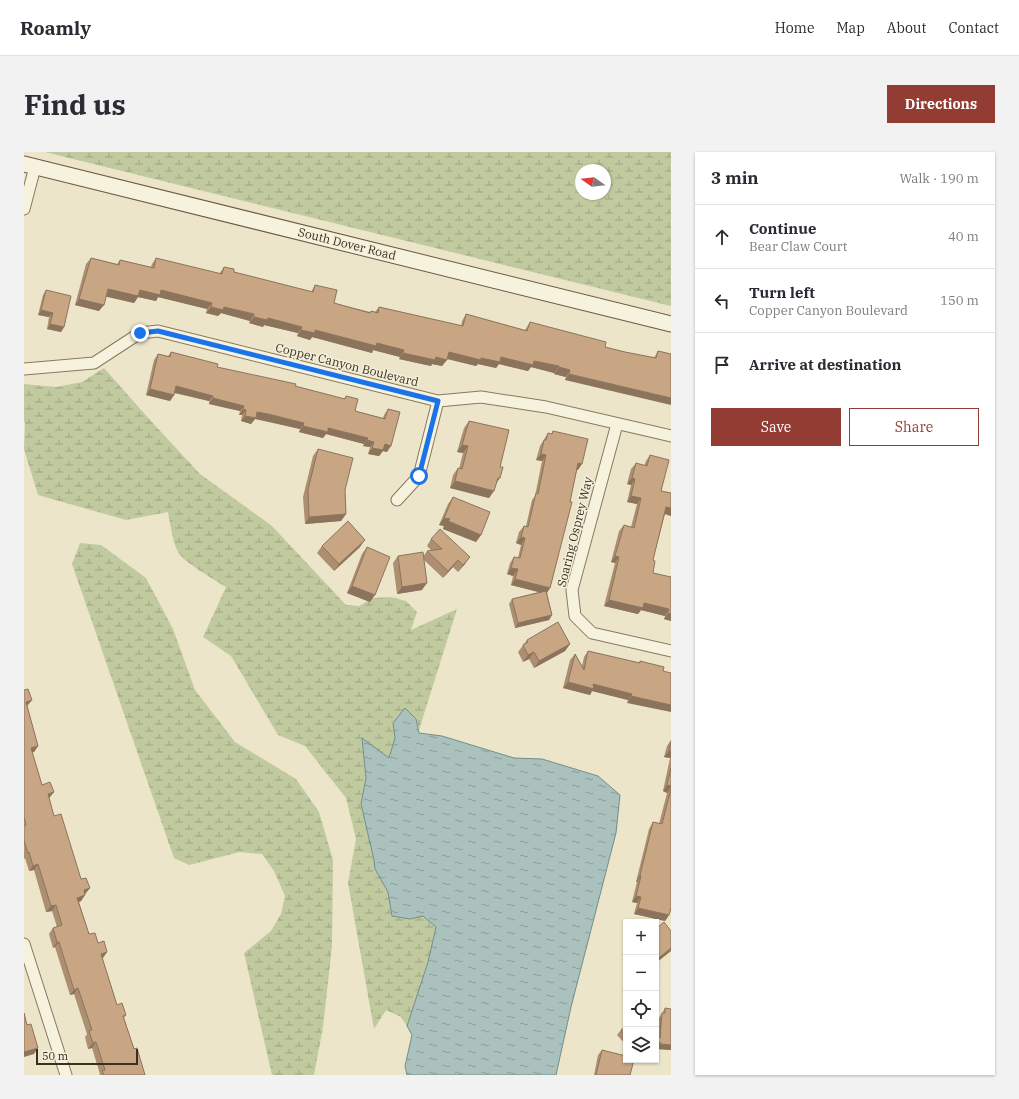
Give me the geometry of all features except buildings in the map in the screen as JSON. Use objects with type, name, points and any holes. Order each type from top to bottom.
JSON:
[{"type":"street","points":[[24,209],[29,165]]},
{"type":"street","name":"South Dover Road","points":[[29,165],[671,324]]},
{"type":"street","name":"Copper Canyon Boulevard","points":[[24,369],[94,363],[140,333],[158,331],[438,401],[481,397],[546,407],[671,436]]},
{"type":"street","points":[[397,500],[419,476],[438,401]]},
{"type":"street","name":"Soaring Osprey Way","points":[[617,424],[572,590],[575,616],[592,633],[671,651]]},
{"type":"street","points":[[24,944],[66,1075]]},
{"type":"green space","points":[[45,152],[671,152],[671,306]]},
{"type":"green space","points":[[104,368],[200,474],[272,526],[346,605],[359,606],[373,598],[391,597],[406,601],[417,612],[411,630],[457,609],[419,730],[416,719],[393,723],[395,739],[389,758],[362,739],[366,778],[361,804],[375,869],[388,892],[392,916],[410,919],[423,916],[436,927],[428,962],[407,1026],[401,1017],[386,1010],[374,1029],[348,883],[356,839],[346,798],[305,746],[278,735],[231,656],[203,637],[226,587],[195,567],[180,555],[173,540],[168,512],[126,520],[38,495],[24,449],[24,384],[56,387],[82,382]]},
{"type":"green space","points":[[80,543],[101,545],[146,578],[173,629],[195,690],[235,742],[296,779],[319,812],[333,860],[332,946],[323,1027],[314,1075],[272,1075],[244,953],[271,931],[281,914],[285,896],[274,871],[262,854],[240,852],[189,865],[174,858],[72,564]]},
{"type":"water","points":[[405,708],[416,719],[419,733],[442,736],[514,758],[542,759],[598,776],[620,795],[616,833],[571,1007],[556,1075],[407,1075],[405,1066],[412,1035],[407,1026],[428,962],[436,927],[423,916],[410,919],[392,916],[388,892],[375,869],[361,804],[366,778],[362,738],[389,758],[395,738],[393,723]]},
{"type":"route","points":[[140,333],[158,331],[438,401],[419,476]]}]
